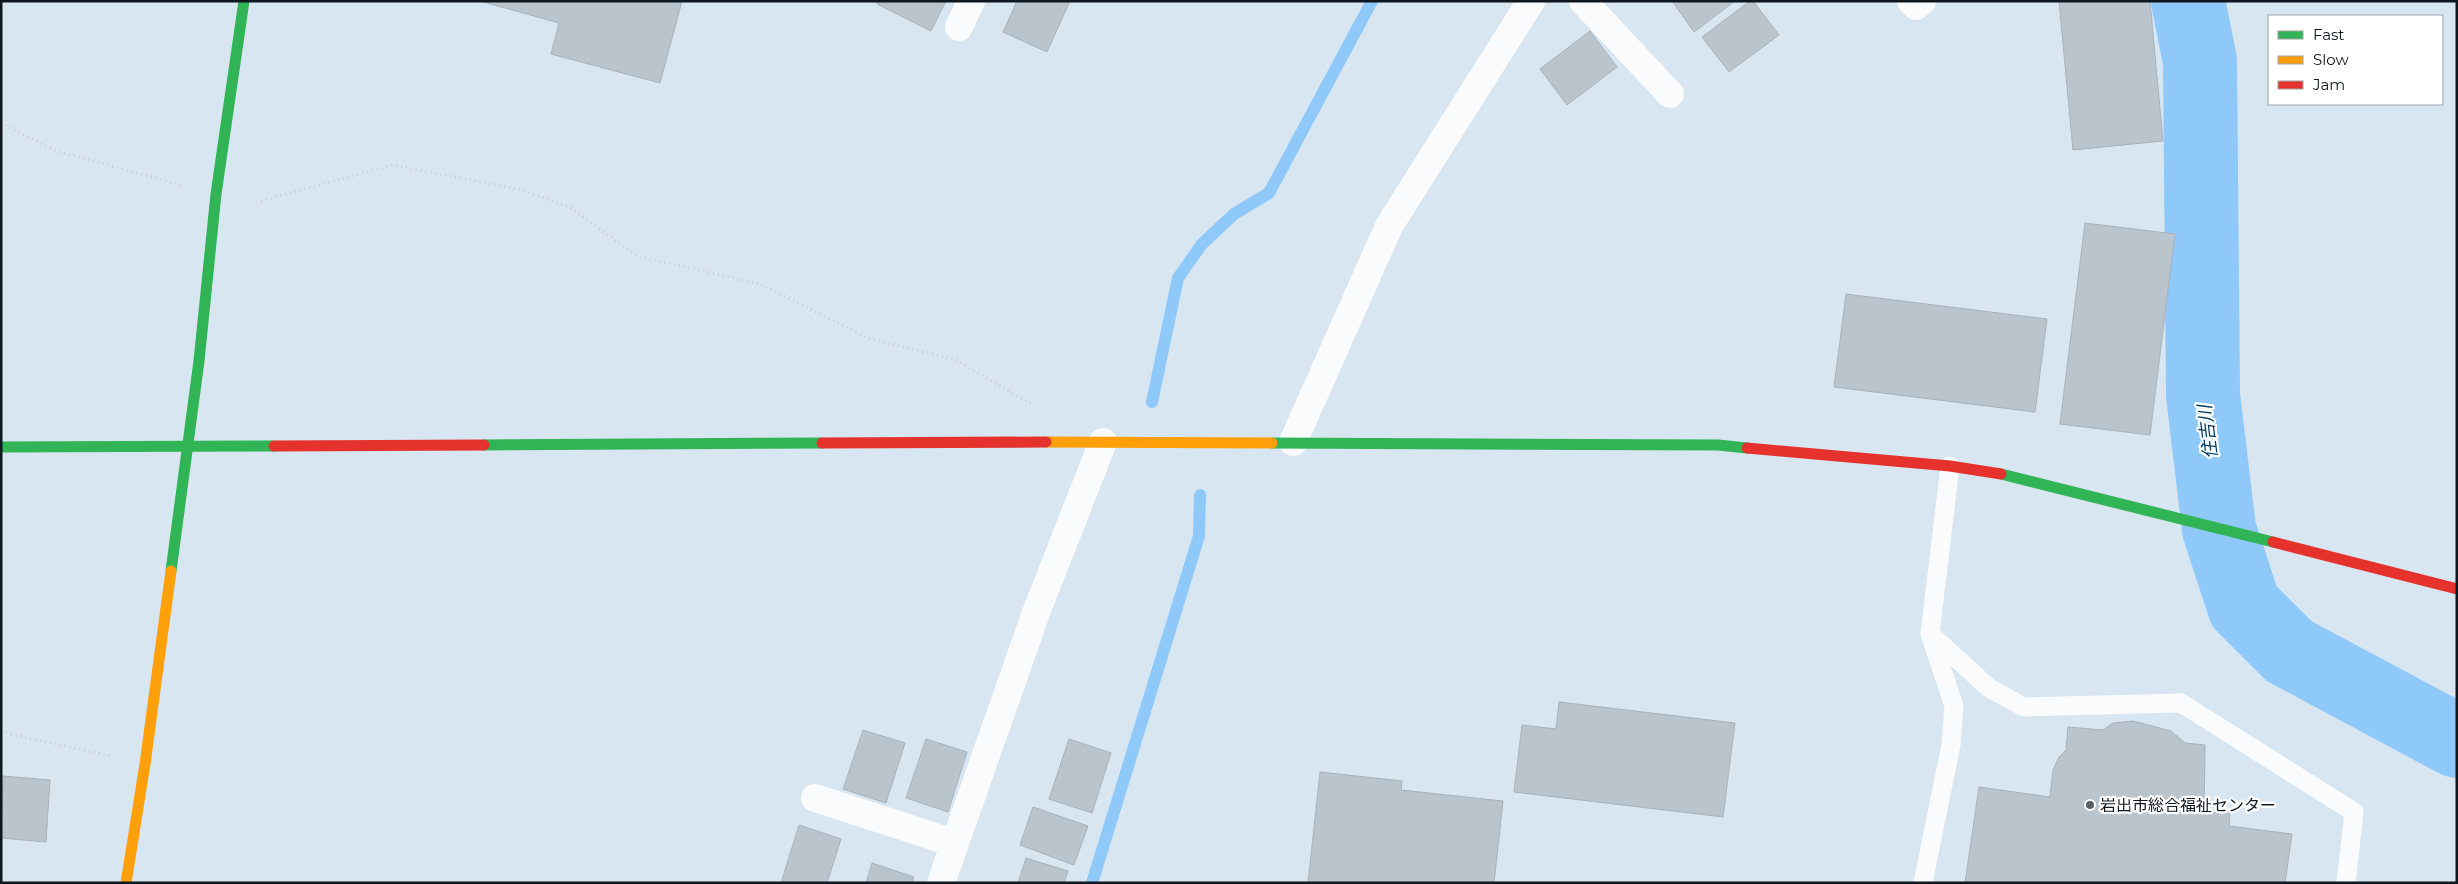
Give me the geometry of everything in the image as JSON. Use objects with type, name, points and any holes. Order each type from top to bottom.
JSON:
[{"type":"street","points":[[126,883],[145,764],[186,446],[199,361],[216,194],[244,1]]},
{"type":"street","points":[[959,27],[971,1]]},
{"type":"street","points":[[1293,442],[1389,226],[1531,1]]},
{"type":"street","points":[[1583,1],[1670,94]]},
{"type":"street","points":[[1911,1],[1916,6],[1922,1]]},
{"type":"street","points":[[941,883],[1037,610],[1102,442]]},
{"type":"street","points":[[1,447],[1102,442],[1718,445],[1950,466],[2011,475],[2457,590]]},
{"type":"street","points":[[815,798],[954,843]]},
{"type":"lane","points":[[1923,883],[1951,746],[1954,706],[1930,634],[1950,466]]},
{"type":"lane","points":[[1930,634],[1989,688],[2024,707],[2181,703],[2354,812],[2346,883]]},
{"type":"path","points":[[1,123],[56,151],[216,194]]},
{"type":"path","points":[[261,201],[393,166],[522,190],[572,208],[637,256],[760,284],[870,339],[954,359],[1040,409]]},
{"type":"path","points":[[1,732],[145,764]]},
{"type":"building","points":[[480,1],[682,1],[660,83],[551,54],[559,23]]},
{"type":"building","points":[[878,1],[946,1],[931,31],[877,4]]},
{"type":"building","points":[[1017,1],[1070,1],[1047,52],[1003,32]]},
{"type":"building","points":[[1672,1],[1735,1],[1694,32]]},
{"type":"building","points":[[1750,1],[1753,1],[1779,35],[1729,72],[1702,37]]},
{"type":"building","points":[[2059,1],[2150,1],[2163,141],[2073,150]]},
{"type":"building","points":[[1590,31],[1617,67],[1567,105],[1540,69]]},
{"type":"building","points":[[2085,223],[2175,234],[2150,435],[2060,424]]},
{"type":"building","points":[[1846,294],[2047,319],[2035,412],[1834,387]]},
{"type":"building","points":[[1559,702],[1735,723],[1723,817],[1514,792],[1522,725],[1556,729]]},
{"type":"building","name":"岩出市総合福祉センター","points":[[2133,721],[2171,731],[2185,743],[2205,745],[2204,812],[2230,813],[2229,826],[2292,834],[2285,883],[1965,883],[1979,787],[2050,797],[2053,770],[2059,757],[2066,750],[2068,727],[2103,730],[2113,723]]},
{"type":"building","points":[[863,730],[905,743],[886,803],[843,789]]},
{"type":"building","points":[[926,739],[967,752],[948,812],[906,798]]},
{"type":"building","points":[[1069,739],[1111,753],[1092,813],[1049,799]]},
{"type":"building","points":[[1320,772],[1402,781],[1401,790],[1503,801],[1494,883],[1308,883]]},
{"type":"building","points":[[3,776],[50,780],[46,842],[1,838]]},
{"type":"building","points":[[1033,807],[1088,826],[1074,865],[1020,845]]},
{"type":"building","points":[[799,825],[841,839],[827,883],[781,883]]},
{"type":"building","points":[[1026,858],[1068,871],[1064,883],[1018,883]]},
{"type":"building","points":[[872,863],[914,877],[912,883],[866,883]]},
{"type":"waterway","points":[[1152,402],[1178,278],[1202,244],[1234,214],[1269,193],[1372,1]]},
{"type":"waterway","name":"住吉川","points":[[2188,1],[2200,61],[2203,395],[2219,529],[2244,606],[2289,651],[2457,741]]},
{"type":"waterway","points":[[1092,883],[1199,536],[1200,495]]},
{"type":"traffic: fast","points":[[171,571],[199,361],[216,194],[244,1]]},
{"type":"traffic: fast","points":[[484,445],[822,443]]},
{"type":"traffic: fast","points":[[1272,443],[1718,445],[1747,448]]},
{"type":"traffic: fast","points":[[1,447],[274,446]]},
{"type":"traffic: fast","points":[[2001,474],[2273,542]]},
{"type":"traffic: slow","points":[[1046,442],[1272,443]]},
{"type":"traffic: slow","points":[[126,883],[145,764],[171,571]]},
{"type":"traffic: jam","points":[[822,443],[1046,442]]},
{"type":"traffic: jam","points":[[274,446],[484,445]]},
{"type":"traffic: jam","points":[[1747,448],[1950,466],[2001,474]]},
{"type":"traffic: jam","points":[[2273,542],[2457,589]]},
{"type":"place","name":"岩出市総合福祉センター","points":[[2090,805]]}]
